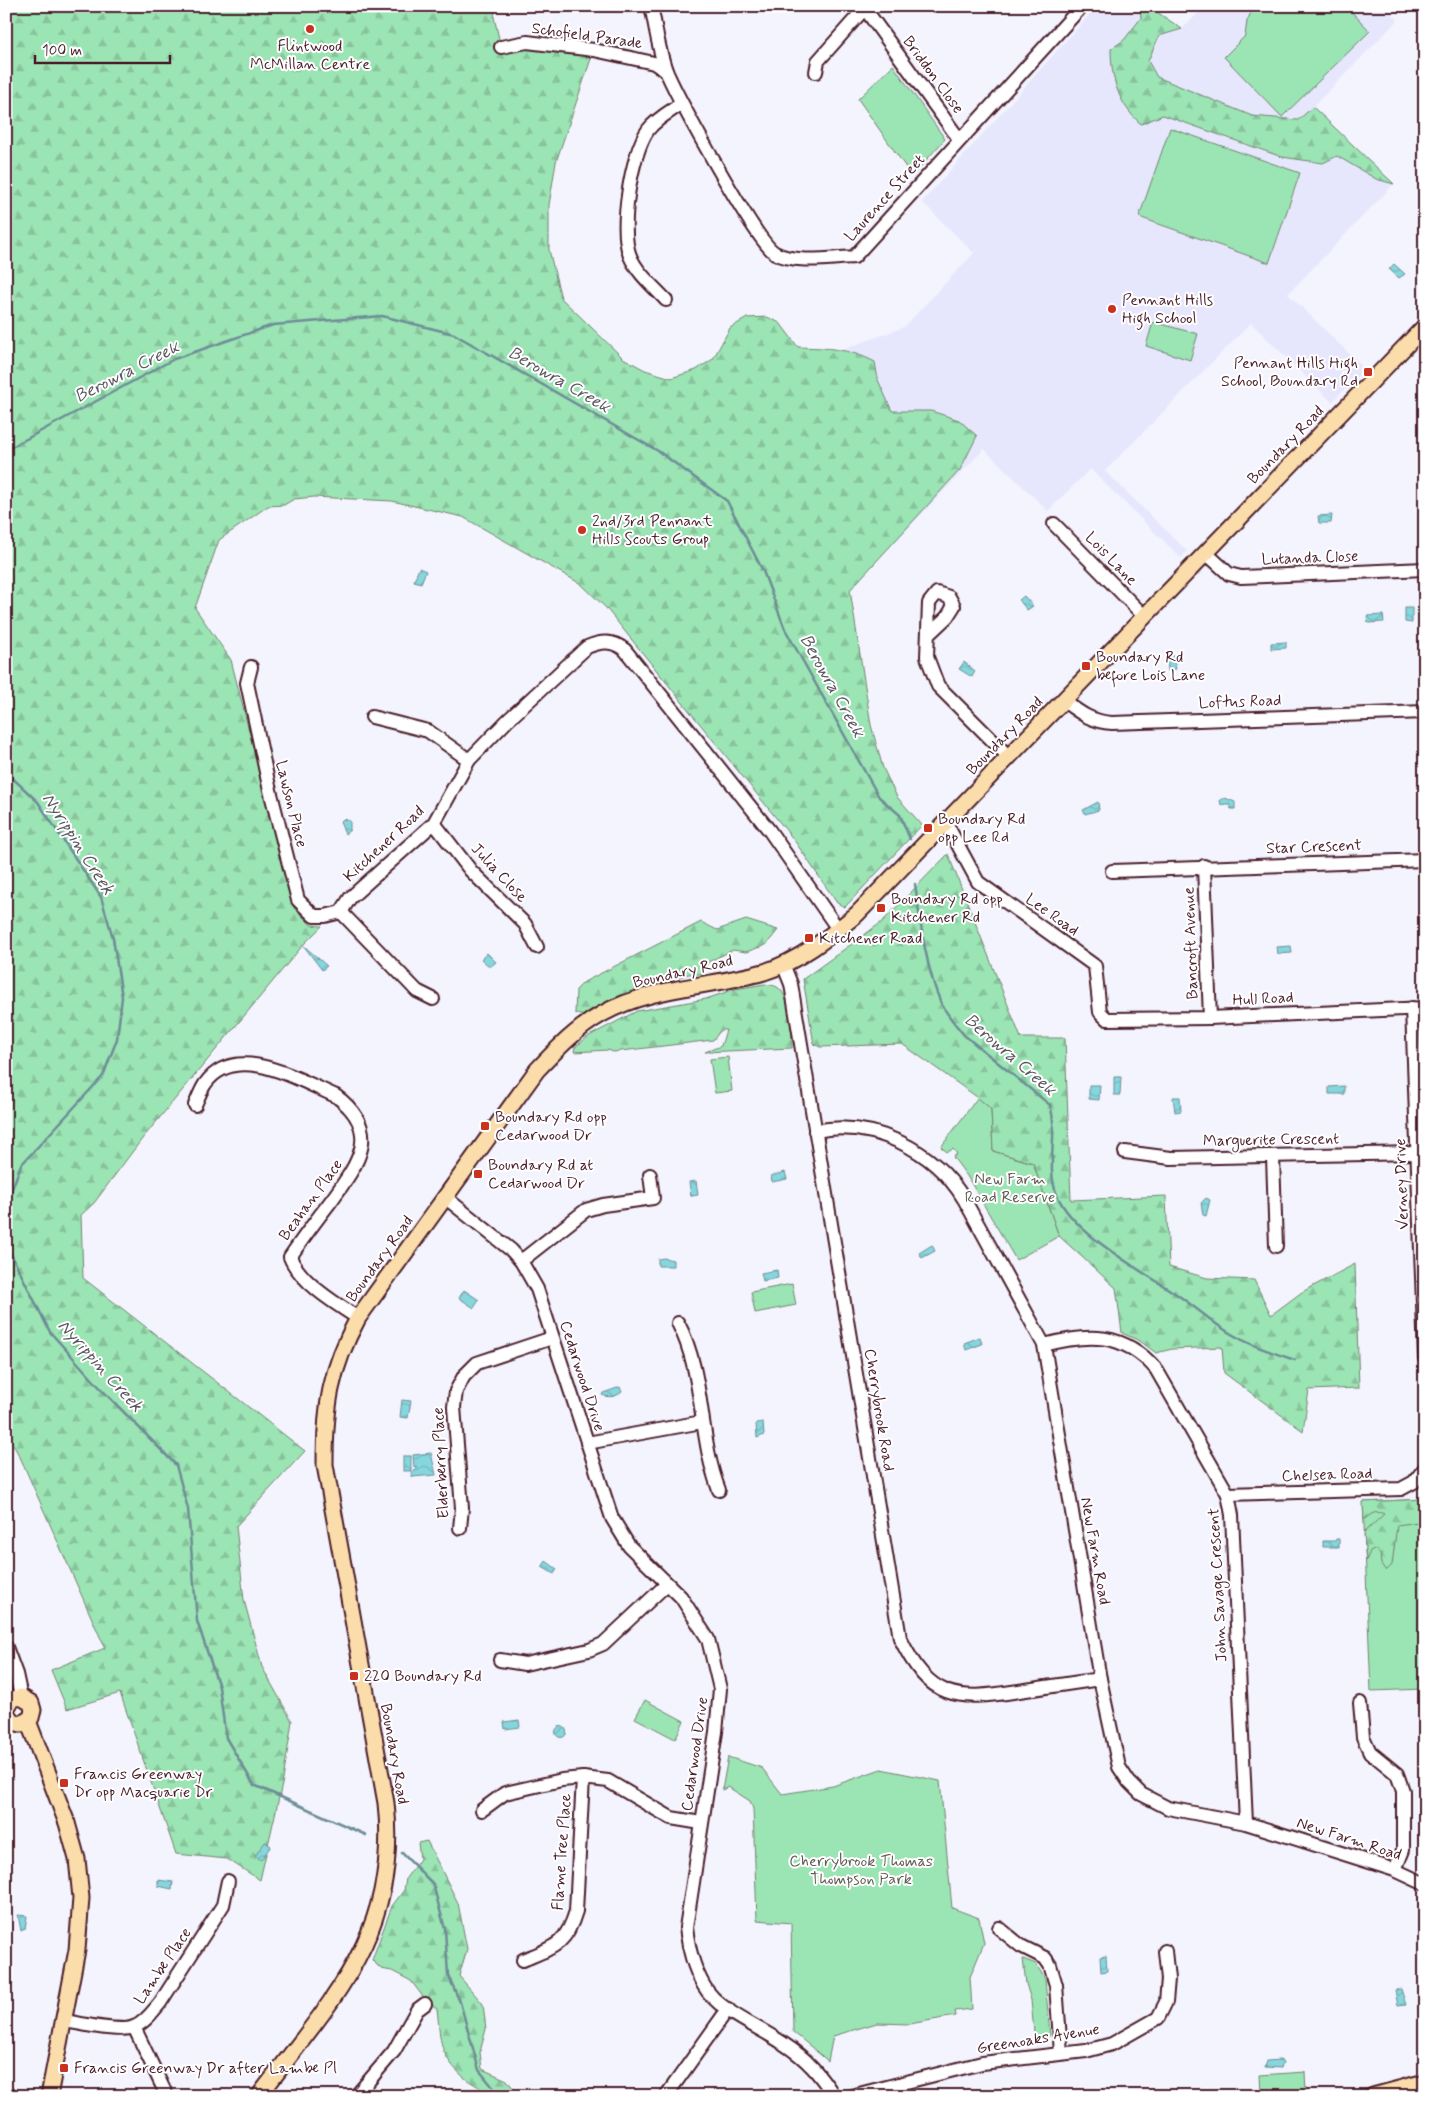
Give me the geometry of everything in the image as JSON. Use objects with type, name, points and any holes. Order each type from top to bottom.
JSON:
[{"type":"main road","name":"Boundary Road","points":[[259,2096],[341,1987],[362,1952],[378,1909],[388,1856],[386,1803],[325,1465],[325,1422],[329,1396],[343,1346],[358,1318],[537,1070],[578,1030],[603,1013],[630,1002],[697,984],[738,978],[783,964],[825,940],[860,911],[1425,326]]},
{"type":"main road","points":[[6,1708],[13,1698],[21,1697],[28,1700],[32,1706],[32,1714],[28,1721],[17,1724],[10,1720],[6,1713]]},
{"type":"main road","points":[[28,1721],[67,1823],[78,1869],[80,1925],[49,2096]]},
{"type":"main road","points":[[1373,2096],[1425,2082]]},
{"type":"street","name":"Laurence Street","points":[[651,6],[666,71],[681,104],[757,231],[774,252],[790,259],[854,257],[959,139],[1082,6]]},
{"type":"street","name":"Briddon Close","points":[[864,7],[959,139]]},
{"type":"street","points":[[816,72],[818,61],[864,7]]},
{"type":"street","name":"Schofield Parade","points":[[500,47],[527,42],[594,50],[654,63],[666,71]]},
{"type":"street","points":[[666,300],[639,271],[630,257],[626,233],[630,185],[637,151],[650,127],[681,104]]},
{"type":"street","name":"Lois Lane","points":[[1054,524],[1145,617]]},
{"type":"street","name":"Lutanda Close","points":[[1206,553],[1229,574],[1241,577],[1425,569]]},
{"type":"street","points":[[928,635],[927,657],[938,686],[1009,757]]},
{"type":"street","name":"Kitchener Road","points":[[341,912],[350,898],[434,823],[469,760],[507,721],[588,647],[605,642],[619,645],[769,830],[838,929]]},
{"type":"street","name":"Lawson Place","points":[[251,667],[247,683],[269,786],[298,900],[314,916],[325,916],[341,912]]},
{"type":"street","name":"Loftus Road","points":[[1064,701],[1084,717],[1112,724],[1425,712]]},
{"type":"street","points":[[372,717],[428,731],[469,760]]},
{"type":"street","name":"Julia Close","points":[[434,823],[471,871],[525,924],[537,947]]},
{"type":"street","name":"Lee Road","points":[[946,823],[973,875],[983,886],[1096,966],[1099,1009],[1104,1017]]},
{"type":"street","name":"Star Crescent","points":[[1112,871],[1204,866],[1425,860]]},
{"type":"street","name":"Bancroft Avenue","points":[[1204,866],[1210,1018]]},
{"type":"street","points":[[341,912],[416,991],[433,999]]},
{"type":"street","name":"Cherrybrook Road","points":[[783,964],[791,984],[900,1638],[912,1664],[935,1685],[953,1694],[985,1696],[1100,1679]]},
{"type":"street","name":"Hull Road","points":[[1104,1017],[1114,1020],[1210,1018],[1419,1008]]},
{"type":"street","name":"Verney Drive","points":[[1419,1008],[1417,1153],[1425,1358]]},
{"type":"street","name":"Beahan Place","points":[[195,1105],[206,1083],[218,1071],[229,1066],[253,1063],[336,1096],[348,1105],[357,1117],[362,1134],[358,1162],[290,1257],[294,1266],[328,1299],[358,1318]]},
{"type":"street","name":"New Farm Road","points":[[816,1131],[837,1127],[885,1137],[915,1149],[938,1166],[964,1199],[1044,1345],[1100,1679],[1119,1767],[1141,1794],[1168,1808],[1246,1822],[1395,1870],[1425,1884]]},
{"type":"street","name":"Marguerite Crescent","points":[[1125,1152],[1171,1158],[1417,1153]]},
{"type":"street","points":[[1273,1157],[1276,1246]]},
{"type":"street","points":[[521,1261],[586,1210],[603,1205],[653,1198],[650,1175]]},
{"type":"street","name":"Cedarwood Drive","points":[[446,1198],[500,1240],[521,1261],[537,1289],[612,1518],[629,1546],[682,1597],[708,1639],[720,1689],[716,1732],[686,1928],[691,1959],[705,1987],[728,2009],[784,2044],[818,2071],[834,2096]]},
{"type":"street","points":[[678,1323],[690,1348],[709,1460],[719,1490]]},
{"type":"street","name":"Elderberry Place","points":[[460,1528],[462,1508],[454,1407],[456,1391],[464,1376],[477,1364],[552,1338]]},
{"type":"street","name":"John Savage Crescent","points":[[1044,1345],[1068,1338],[1109,1338],[1144,1356],[1156,1369],[1228,1494],[1232,1515],[1246,1822]]},
{"type":"street","points":[[587,1443],[702,1422]]},
{"type":"street","name":"Chelsea Road","points":[[1228,1494],[1401,1489],[1414,1482],[1423,1471]]},
{"type":"street","points":[[500,1660],[525,1664],[589,1650],[603,1644],[667,1584]]},
{"type":"street","points":[[6,1647],[16,1674],[21,1697]]},
{"type":"street","points":[[1360,1703],[1363,1737],[1370,1752],[1396,1774],[1403,1791],[1403,1850],[1395,1870]]},
{"type":"street","points":[[482,1810],[505,1793],[562,1780],[583,1778],[608,1781],[671,1818],[701,1823]]},
{"type":"street","name":"Flame Tree Place","points":[[523,1960],[556,1945],[570,1930],[576,1911],[583,1778]]},
{"type":"street","name":"Lambe Place","points":[[64,2021],[118,2028],[134,2027],[148,2017],[160,2003],[223,1905],[228,1881]]},
{"type":"street","points":[[999,1928],[1021,1946],[1045,1958],[1050,1965],[1056,1985],[1061,2053]]},
{"type":"street","name":"Greenoaks Avenue","points":[[851,2096],[982,2063],[1086,2051],[1112,2044],[1158,2018],[1166,2002],[1168,1979],[1165,1951]]},
{"type":"street","points":[[356,2096],[394,2050],[416,2010],[426,2004]]},
{"type":"street","points":[[666,2096],[728,2009]]},
{"type":"street","points":[[134,2027],[167,2096]]},
{"type":"shaded area","name":"Pennant Hills High School","points":[[1097,6],[1148,6],[1182,29],[1205,6],[1384,6],[1398,20],[1313,107],[1394,184],[1288,294],[1365,369],[1332,402],[1251,323],[1105,471],[1187,551],[1181,558],[1090,469],[1048,511],[984,449],[853,586],[807,351],[831,354],[904,327],[974,253],[922,202]]},
{"type":"green space","points":[[6,6],[496,6],[494,17],[501,47],[594,50],[556,162],[549,205],[549,250],[561,298],[623,358],[645,370],[671,378],[696,370],[713,359],[730,328],[747,318],[767,317],[780,323],[798,347],[847,351],[875,362],[878,380],[892,411],[931,411],[959,420],[977,436],[960,470],[850,590],[871,725],[883,768],[897,797],[922,825],[845,907],[837,903],[794,840],[606,608],[581,584],[463,517],[392,501],[314,497],[294,499],[284,505],[268,506],[219,540],[195,608],[231,660],[294,908],[311,925],[322,926],[303,945],[142,1139],[94,1203],[81,1215],[83,1278],[305,1451],[236,1526],[244,1600],[262,1667],[292,1721],[283,1780],[260,1880],[227,1859],[176,1854],[120,1693],[67,1709],[51,1670],[105,1648],[20,1457],[6,1432]]},
{"type":"green space","points":[[1140,6],[1148,6],[1182,29],[1159,36],[1148,61],[1157,77],[1252,116],[1298,120],[1313,107],[1394,184],[1376,179],[1337,156],[1323,163],[1282,157],[1163,115],[1141,124],[1121,99],[1114,80],[1111,60],[1111,49],[1124,40],[1141,18]]},
{"type":"green space","points":[[1254,6],[1346,6],[1370,31],[1282,117],[1224,57],[1245,36],[1247,21]]},
{"type":"green space","points":[[893,65],[945,139],[912,176],[858,99]]},
{"type":"green space","points":[[1170,128],[1300,173],[1269,263],[1139,217]]},
{"type":"green space","points":[[1153,322],[1198,334],[1190,360],[1146,346]]},
{"type":"green space","points":[[948,854],[1021,1038],[1065,1038],[1071,1200],[1166,1196],[1169,1267],[1207,1278],[1254,1280],[1271,1315],[1302,1292],[1355,1264],[1359,1388],[1309,1390],[1303,1431],[1224,1373],[1222,1347],[1172,1349],[1156,1353],[1140,1341],[1122,1333],[1116,1288],[1059,1236],[1033,1163],[993,1151],[991,1109],[977,1097],[902,1044],[820,1047],[814,1044],[803,979],[882,922]]},
{"type":"green space","points":[[746,920],[778,930],[766,945],[746,952],[733,950],[708,962],[702,974],[688,974],[600,1007],[583,1016],[575,1013],[576,990],[584,982],[701,922],[717,930]]},
{"type":"green space","points":[[765,984],[777,987],[782,991],[785,998],[790,1015],[792,1048],[705,1052],[721,1046],[726,1030],[721,1030],[713,1040],[613,1052],[608,1050],[574,1052],[575,1047],[589,1036],[637,1011],[706,999],[735,989]]},
{"type":"green space","points":[[728,1057],[732,1091],[715,1093],[710,1059]]},
{"type":"green space","name":"New Farm Road Reserve","points":[[978,1097],[991,1109],[993,1151],[1033,1163],[1059,1236],[1016,1260],[967,1176],[953,1157],[957,1154],[953,1149],[947,1152],[941,1147]]},
{"type":"green space","points":[[792,1284],[796,1305],[755,1313],[751,1292]]},
{"type":"green space","points":[[1425,1499],[1425,1689],[1371,1691],[1363,1502]]},
{"type":"green space","points":[[1425,1499],[1425,1503],[1421,1504],[1420,1508],[1425,1509],[1425,1521],[1397,1525],[1392,1565],[1386,1571],[1381,1564],[1380,1553],[1374,1549],[1370,1551],[1366,1561],[1364,1533],[1384,1514],[1373,1513],[1364,1520],[1363,1502]]},
{"type":"green space","points":[[645,1700],[684,1721],[675,1739],[635,1718]]},
{"type":"green space","name":"Cherrybrook Thomas Thompson Park","points":[[728,1757],[762,1768],[782,1794],[833,1786],[881,1769],[940,1781],[952,1908],[979,1918],[984,1943],[970,1977],[972,2009],[955,2011],[956,2016],[909,2024],[877,2023],[833,2036],[828,2061],[793,2032],[791,1923],[757,1920],[753,1809],[750,1801],[728,1787],[722,1790]]},
{"type":"green space","points":[[427,1841],[458,1903],[467,1949],[459,1976],[483,2004],[486,2029],[480,2052],[482,2069],[507,2080],[519,2096],[488,2096],[481,2088],[466,2079],[450,2063],[442,2047],[437,2009],[424,1998],[411,1981],[392,1971],[381,1969],[372,1960],[392,1906],[404,1890],[406,1878],[420,1859],[418,1843]]},
{"type":"green space","points":[[1023,1959],[1036,1964],[1045,1979],[1050,2035],[1042,2043],[1035,2044],[1031,2000],[1026,1984]]},
{"type":"green space","points":[[1305,2072],[1306,2092],[1261,2095],[1260,2075]]},
{"type":"water","points":[[1394,264],[1405,274],[1399,278],[1389,269]]},
{"type":"water","points":[[1332,515],[1331,523],[1319,523],[1318,516]]},
{"type":"water","points":[[419,568],[426,571],[421,583],[414,581]]},
{"type":"water","points":[[1024,596],[1033,606],[1027,610],[1019,600]]},
{"type":"water","points":[[1405,608],[1412,608],[1412,623],[1405,622]]},
{"type":"water","points":[[1383,615],[1384,622],[1368,623],[1367,616]]},
{"type":"water","points":[[1286,642],[1286,648],[1271,649],[1271,643]]},
{"type":"water","points":[[1173,655],[1176,669],[1168,671],[1167,656]]},
{"type":"water","points":[[964,662],[975,671],[972,677],[959,669]]},
{"type":"water","points":[[1225,798],[1235,802],[1235,809],[1231,809],[1230,805],[1221,805],[1220,800]]},
{"type":"water","points":[[1098,802],[1099,810],[1085,814],[1083,810]]},
{"type":"water","points":[[343,819],[350,821],[350,830],[345,834],[340,822]]},
{"type":"water","points":[[303,945],[327,966],[322,970]]},
{"type":"water","points":[[1291,946],[1292,953],[1278,954],[1277,947]]},
{"type":"water","points":[[487,953],[496,962],[490,967],[481,959]]},
{"type":"water","points":[[1114,1077],[1121,1077],[1120,1095],[1114,1095]]},
{"type":"water","points":[[1089,1085],[1100,1085],[1099,1100],[1089,1099]]},
{"type":"water","points":[[1344,1086],[1344,1094],[1329,1094],[1329,1087]]},
{"type":"water","points":[[1173,1097],[1180,1097],[1181,1111],[1175,1112]]},
{"type":"water","points":[[785,1172],[787,1179],[772,1182],[771,1176]]},
{"type":"water","points":[[696,1181],[698,1195],[691,1196],[689,1182]]},
{"type":"water","points":[[1206,1198],[1210,1200],[1206,1216],[1203,1215],[1201,1203]]},
{"type":"water","points":[[932,1245],[935,1251],[922,1258],[919,1253]]},
{"type":"water","points":[[658,1259],[673,1260],[673,1266],[658,1266]]},
{"type":"water","points":[[777,1270],[778,1278],[763,1281],[761,1273]]},
{"type":"water","points":[[464,1290],[479,1300],[474,1308],[459,1298]]},
{"type":"water","points":[[980,1337],[982,1344],[966,1350],[964,1343]]},
{"type":"water","points":[[620,1387],[622,1392],[617,1395],[609,1397],[602,1395],[603,1393]]},
{"type":"water","points":[[402,1400],[411,1401],[408,1418],[400,1417]]},
{"type":"water","points":[[763,1422],[764,1435],[757,1438],[756,1423]]},
{"type":"water","points":[[431,1453],[436,1475],[412,1477],[412,1472],[417,1469],[417,1466],[414,1467],[413,1455]]},
{"type":"water","points":[[403,1456],[411,1456],[411,1471],[403,1471]]},
{"type":"water","points":[[1339,1539],[1339,1547],[1323,1547],[1323,1541],[1335,1541]]},
{"type":"water","points":[[546,1561],[557,1569],[554,1574],[542,1567]]},
{"type":"water","points":[[519,1720],[520,1727],[505,1729],[504,1722]]},
{"type":"water","points":[[561,1726],[567,1732],[561,1738],[555,1732]]},
{"type":"water","points":[[265,1842],[271,1846],[261,1860],[255,1856]]},
{"type":"water","points":[[158,1880],[173,1882],[172,1889],[158,1886]]},
{"type":"water","points":[[18,1915],[27,1916],[25,1929],[21,1931]]},
{"type":"water","points":[[1106,1956],[1107,1971],[1101,1972],[1100,1957]]},
{"type":"water","points":[[1401,1989],[1406,2005],[1398,2006],[1395,1990]]},
{"type":"water","points":[[1280,2060],[1283,2062],[1281,2068],[1265,2067],[1267,2061]]},
{"type":"waterway","name":"Berowra Creek","points":[[6,450],[174,359],[273,325],[382,316],[454,334],[658,451],[727,501],[763,571],[785,629],[879,797],[900,815],[910,839]]},
{"type":"waterway","name":"Nyrippin Creek","points":[[6,772],[38,802],[101,897],[113,938],[122,997],[117,1039],[103,1076],[21,1165],[7,1202],[9,1250],[50,1332],[103,1391],[176,1465],[188,1509],[197,1621],[219,1687],[226,1738],[254,1785],[366,1835]]},
{"type":"waterway","name":"Berowra Creek","points":[[915,884],[921,929],[931,976],[943,1007],[964,1035],[1050,1105],[1053,1127],[1052,1173],[1057,1195],[1065,1209],[1077,1224],[1109,1250],[1182,1298],[1225,1330],[1250,1344],[1295,1360]]},
{"type":"waterway","name":"Nyrippin Creek","points":[[402,1853],[433,1884],[445,1929],[448,1975],[460,2002],[479,2070],[500,2096]]},
{"type":"place","name":"Flintwood McMillan Centre","points":[[310,29]]},
{"type":"place","name":"Pennant Hills High School","points":[[1112,309]]},
{"type":"place","name":"Pennant Hills High School, Boundary Rd","points":[[1368,372]]},
{"type":"place","name":"2nd/3rd Pennant Hills Scouts Group","points":[[582,530]]},
{"type":"place","name":"Boundary Rd before Lois Lane","points":[[1086,666]]},
{"type":"place","name":"Boundary Rd opp Lee Rd","points":[[928,828]]},
{"type":"place","name":"Boundary Rd opp Kitchener Rd","points":[[881,908]]},
{"type":"place","name":"Kitchener Road","points":[[809,938]]},
{"type":"place","name":"Boundary Rd opp Cedarwood Dr","points":[[485,1126]]},
{"type":"place","name":"Boundary Rd at Cedarwood Dr","points":[[478,1174]]},
{"type":"place","name":"220 Boundary Rd","points":[[354,1676]]},
{"type":"place","name":"Francis Greenway Dr opp Macquarie Dr","points":[[64,1783]]},
{"type":"place","name":"Francis Greenway Dr after Lambe Pl","points":[[64,2068]]}]
